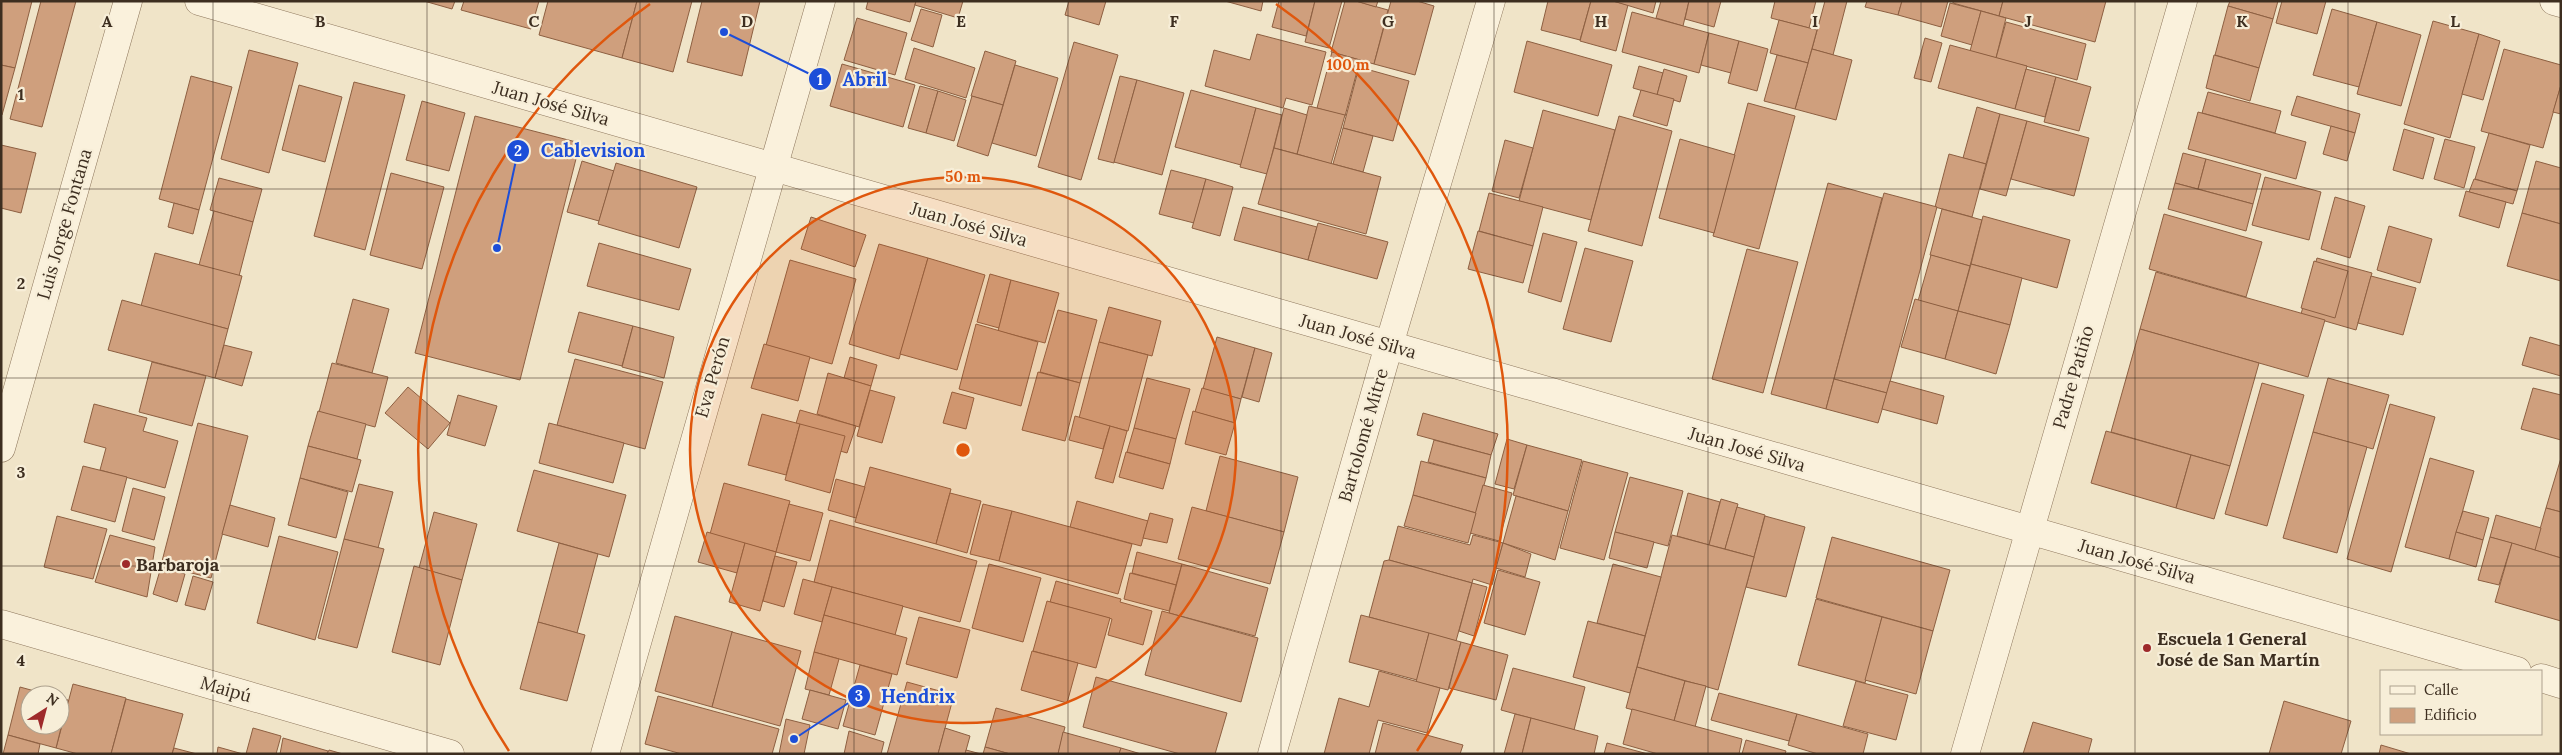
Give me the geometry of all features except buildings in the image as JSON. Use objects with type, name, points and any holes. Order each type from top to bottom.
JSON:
[{"type":"street","name":"Luis Jorge Fontana","points":[[1,448],[128,1]]},
{"type":"street","name":"Juan José Silva","points":[[199,1],[2514,670]]},
{"type":"street","name":"Eva Perón","points":[[605,754],[821,1]]},
{"type":"street","name":"Bartolomé Mitre","points":[[1272,754],[1490,1]]},
{"type":"street","name":"Padre Patiño","points":[[1965,754],[2028,530],[2183,1]]},
{"type":"street","points":[[2554,1],[2561,3]]},
{"type":"street","name":"Maipú","points":[[1,624],[450,754]]},
{"type":"street","points":[[2542,678],[2561,684]]},
{"type":"place","name":"Abril","points":[[724,32]]},
{"type":"place","name":"Cablevision","points":[[497,248]]},
{"type":"place","name":"Barbaroja","points":[[126,564]]},
{"type":"place","name":"Escuela 1 General José de San Martín","points":[[2147,648]]},
{"type":"place","name":"Hendrix","points":[[794,739]]}]
